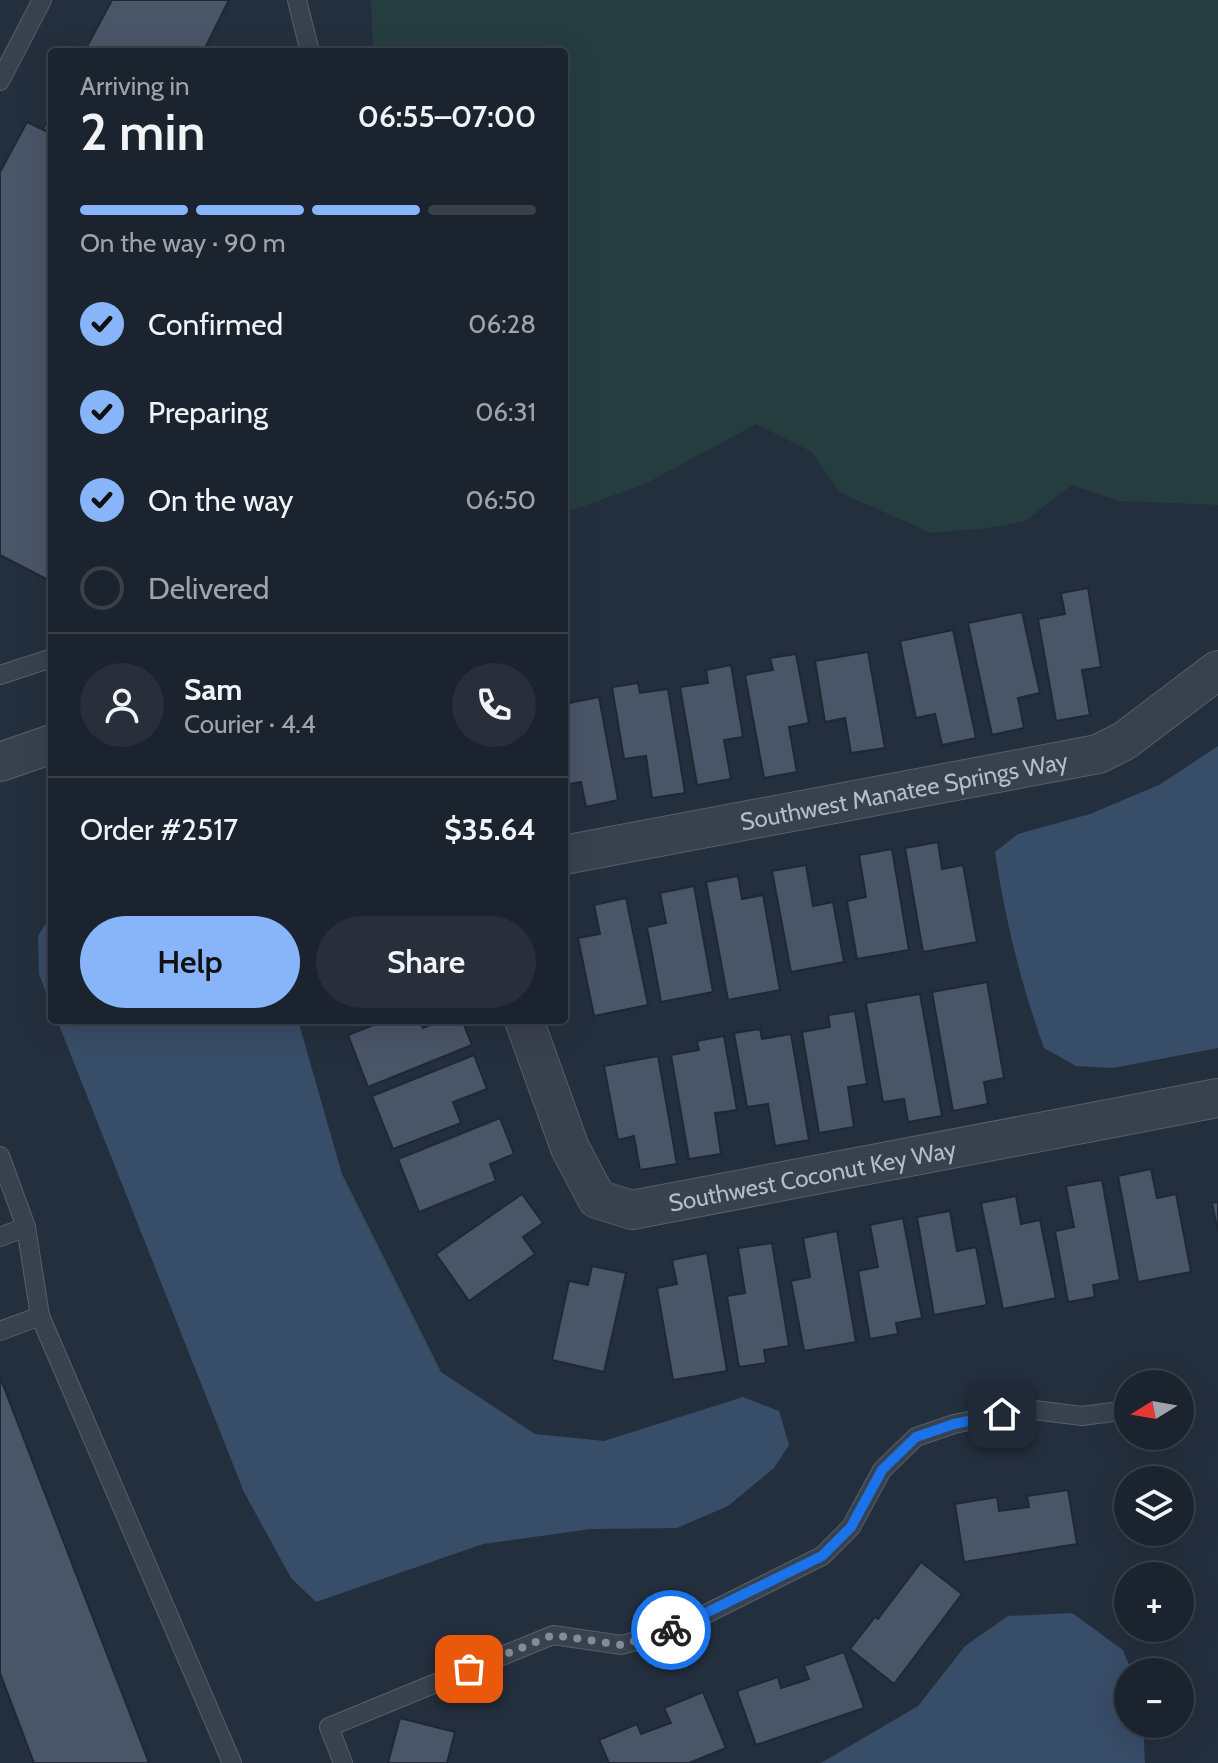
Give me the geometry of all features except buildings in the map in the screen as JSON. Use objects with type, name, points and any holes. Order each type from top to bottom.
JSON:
[{"type":"street","name":"Southwest Manatee Springs Way","points":[[568,854],[1098,754],[1124,741],[1218,670]]},
{"type":"street","points":[[0,762],[48,745]]},
{"type":"street","name":"Southwest Coconut Key Way","points":[[525,1024],[570,1148],[597,1199],[632,1210],[1218,1098]]},
{"type":"lane","points":[[0,81],[42,0]]},
{"type":"lane","points":[[297,0],[309,48]]},
{"type":"lane","points":[[0,675],[48,659]]},
{"type":"lane","points":[[0,1156],[26,1227],[40,1316],[232,1763]]},
{"type":"lane","points":[[0,1237],[26,1227]]},
{"type":"lane","points":[[0,1331],[40,1316]]},
{"type":"lane","points":[[343,1763],[329,1727],[553,1635],[622,1645],[680,1627],[822,1556],[851,1527],[882,1470],[916,1437],[954,1424],[1026,1409],[1082,1416],[1114,1412]]},
{"type":"green space","points":[[371,0],[1218,0],[1218,505],[1120,501],[1072,485],[1025,521],[931,533],[839,492],[812,452],[756,424],[645,484],[568,512],[568,48],[373,48]]},
{"type":"water","points":[[1218,746],[1218,1048],[1113,1068],[1076,1066],[1044,1048],[1015,952],[995,852],[1018,834],[1090,814],[1159,785]]},
{"type":"water","points":[[48,920],[48,998],[39,974],[38,936]]},
{"type":"water","points":[[59,1024],[299,1024],[342,1174],[441,1372],[535,1434],[604,1441],[743,1397],[779,1411],[789,1445],[774,1468],[728,1506],[677,1528],[591,1529],[483,1544],[316,1602],[291,1578],[244,1492]]},
{"type":"water","points":[[1072,1613],[1123,1650],[1126,1658],[1114,1658],[1114,1738],[1144,1738],[1145,1763],[821,1763],[918,1706],[965,1646],[1008,1616]]},
{"type":"way so far","points":[[469,1669],[553,1635],[622,1645],[671,1630]]},
{"type":"route","points":[[671,1630],[822,1556],[851,1527],[882,1470],[916,1437],[954,1424],[1002,1414]]}]
